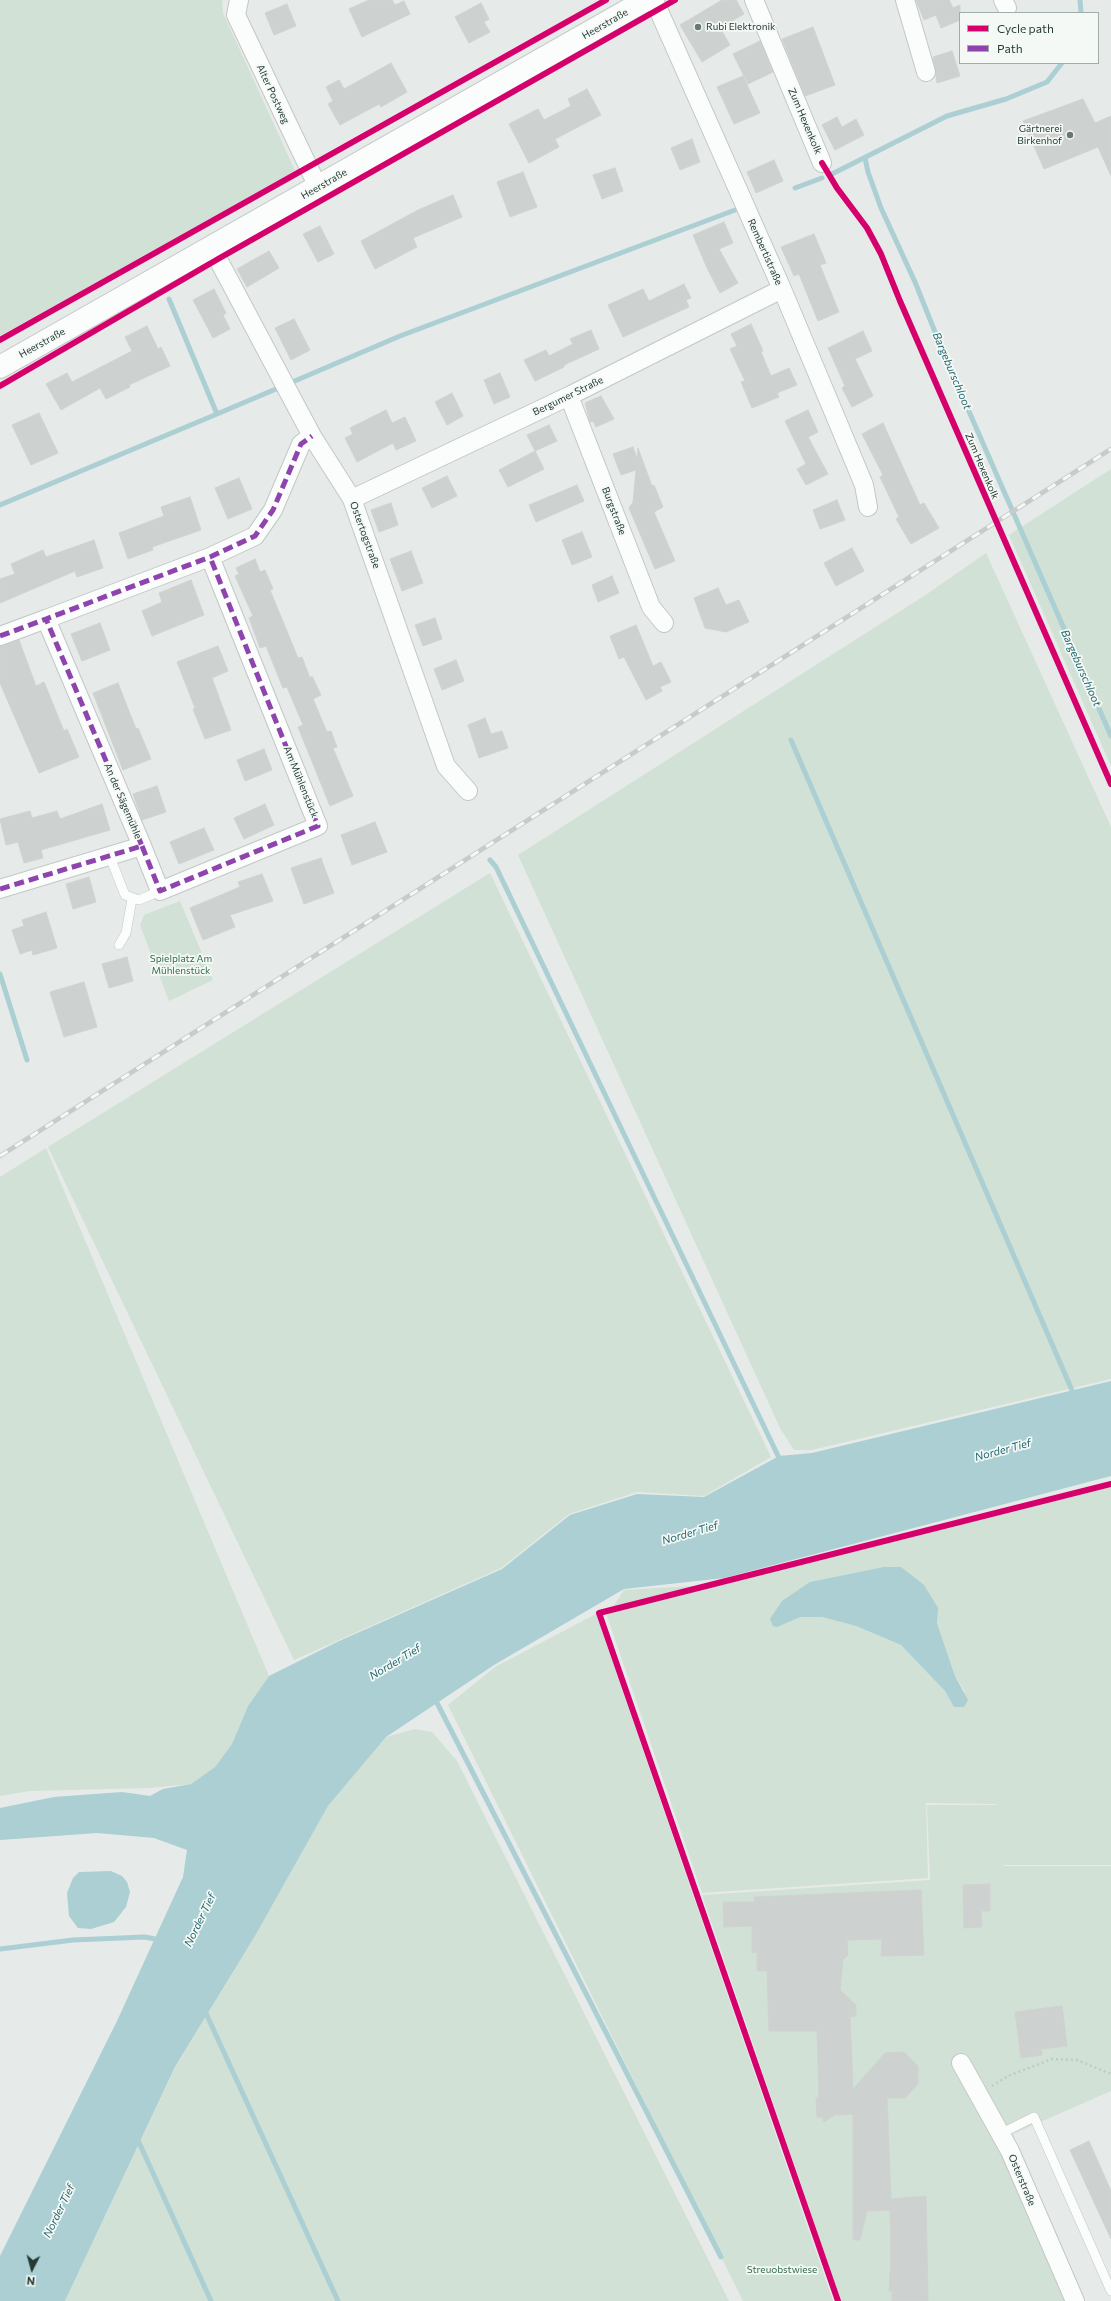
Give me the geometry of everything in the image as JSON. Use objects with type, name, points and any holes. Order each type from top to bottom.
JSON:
[{"type":"street","name":"Alter Postweg","points":[[239,0],[236,15],[318,187]]},
{"type":"street","name":"Heerstraße","points":[[0,367],[212,248],[646,0]]},
{"type":"street","name":"Rembertistraße","points":[[654,0],[782,289],[864,485],[868,508]]},
{"type":"street","name":"Zum Hexenkolk","points":[[754,0],[822,163]]},
{"type":"street","points":[[905,0],[926,72]]},
{"type":"street","name":"Ostertogstraße","points":[[212,248],[312,436],[352,499],[446,766],[468,791]]},
{"type":"street","name":"Bergumer Straße","points":[[352,499],[569,396],[782,289]]},
{"type":"street","name":"Burgstraße","points":[[569,396],[651,607],[664,624]]},
{"type":"street","points":[[0,636],[210,557],[255,536],[273,510],[301,444],[312,436]]},
{"type":"street","name":"Am Mühlenstück","points":[[160,892],[318,826],[210,557]]},
{"type":"street","name":"An der Sägemühle","points":[[0,889],[110,857],[142,846],[46,619]]},
{"type":"street","points":[[142,846],[160,892]]},
{"type":"street","name":"Osterstraße","points":[[961,2063],[1010,2152],[1074,2301]]},
{"type":"lane","points":[[110,857],[125,895],[132,899],[138,900],[160,892]]},
{"type":"lane","points":[[119,945],[126,932],[132,899]]},
{"type":"lane","points":[[1000,2134],[1034,2117],[1111,2291]]},
{"type":"path","points":[[978,2095],[1008,2076],[1052,2059],[1077,2060],[1111,2074]]},
{"type":"green space","points":[[0,0],[222,0],[223,13],[298,177],[0,336]]},
{"type":"green space","points":[[1111,469],[1111,766],[1009,535]]},
{"type":"green space","points":[[986,553],[1111,827],[1111,1379],[812,1450],[794,1450],[780,1428],[518,855],[924,596]]},
{"type":"green space","points":[[490,873],[771,1457],[704,1496],[637,1492],[569,1514],[501,1568],[294,1660],[48,1147]]},
{"type":"green space","name":"Spielplatz Am Mühlenstück","points":[[180,901],[213,980],[169,1001],[140,925],[144,915]]},
{"type":"green space","points":[[46,1148],[269,1676],[248,1706],[232,1744],[215,1767],[191,1784],[149,1788],[30,1791],[0,1796],[0,1177]]},
{"type":"green space","points":[[1111,1486],[1111,1865],[1003,1865],[996,1804],[926,1803],[928,1878],[702,1893],[607,1616],[624,1590],[726,1584]],"holes":[[[883,1567],[937,1608],[937,1623],[955,1676],[965,1692],[954,1707],[945,1691],[901,1645],[856,1626],[822,1617],[800,1617],[810,1582]]]},
{"type":"green space","name":"Streuobstwiese","points":[[596,1614],[833,2301],[743,2301],[448,1705],[495,1667]]},
{"type":"green space","points":[[415,1729],[432,1732],[457,1761],[729,2301],[65,2301],[175,2068],[255,1936],[328,1806],[386,1737]]},
{"type":"green space","points":[[927,1805],[996,1805],[1003,1866],[1111,1866],[1111,2091],[1013,2134],[1068,2301],[841,2301],[702,1895],[930,1880]]},
{"type":"water","name":"Norder Tief","points":[[1111,1381],[1111,1476],[724,1578],[624,1589],[494,1665],[386,1737],[328,1806],[255,1936],[175,2067],[65,2301],[0,2301],[0,2256],[117,2021],[183,1877],[187,1850],[154,1838],[97,1833],[0,1840],[0,1808],[54,1797],[122,1792],[150,1796],[163,1789],[191,1784],[215,1767],[232,1744],[248,1706],[269,1676],[337,1642],[502,1569],[570,1515],[637,1494],[704,1497],[779,1456],[812,1453]]},
{"type":"water","points":[[883,1567],[901,1567],[924,1585],[938,1608],[937,1623],[955,1676],[968,1700],[964,1707],[954,1707],[945,1691],[901,1645],[856,1626],[822,1617],[800,1617],[777,1627],[773,1626],[770,1619],[782,1601],[810,1582]]},
{"type":"water","points":[[111,1871],[122,1876],[127,1882],[130,1892],[126,1907],[114,1922],[91,1929],[78,1928],[69,1916],[67,1893],[73,1878],[79,1872]]},
{"type":"building","points":[[369,0],[392,0],[395,5],[404,1],[410,14],[362,37],[349,9]]},
{"type":"building","points":[[722,0],[736,0],[744,14],[720,28],[730,45],[702,62],[680,25]]},
{"type":"building","points":[[916,0],[949,0],[953,8],[960,5],[959,20],[941,28],[936,15],[924,20]]},
{"type":"building","points":[[481,3],[489,19],[484,22],[490,32],[469,43],[455,17]]},
{"type":"building","points":[[287,4],[296,26],[274,35],[265,13]]},
{"type":"building","points":[[813,27],[835,85],[805,96],[782,39]]},
{"type":"building","points":[[760,41],[773,72],[748,84],[733,54]]},
{"type":"building","points":[[952,51],[960,76],[937,83],[933,57]]},
{"type":"building","points":[[391,63],[407,92],[381,107],[379,104],[340,125],[328,104],[333,101],[326,87],[339,80],[344,89]]},
{"type":"building","points":[[743,76],[760,113],[734,124],[717,87]]},
{"type":"building","points":[[587,89],[601,115],[555,139],[559,147],[529,163],[509,124],[538,109],[544,120],[571,106],[568,99]]},
{"type":"building","name":"Gärtnerei Birkenhof","points":[[1083,99],[1095,123],[1111,116],[1111,176],[1098,147],[1044,169],[1023,121]]},
{"type":"building","points":[[837,117],[842,127],[856,119],[864,135],[835,150],[822,125]]},
{"type":"building","points":[[692,139],[700,162],[680,170],[671,148]]},
{"type":"building","points":[[774,160],[783,181],[756,193],[747,172]]},
{"type":"building","points":[[615,168],[623,191],[602,199],[593,175]]},
{"type":"building","points":[[523,172],[537,207],[510,217],[497,182]]},
{"type":"building","points":[[453,195],[462,217],[413,238],[417,247],[375,269],[361,241],[418,210]]},
{"type":"building","points":[[724,222],[733,243],[719,249],[738,283],[720,293],[707,268],[693,235]]},
{"type":"building","points":[[320,226],[334,254],[318,262],[303,234]]},
{"type":"building","points":[[814,234],[826,263],[820,265],[839,312],[818,321],[799,274],[794,276],[781,247]]},
{"type":"building","points":[[269,251],[279,268],[247,287],[237,269]]},
{"type":"building","points":[[684,284],[691,298],[686,300],[689,307],[623,337],[608,305],[643,289],[649,301]]},
{"type":"building","points":[[214,289],[226,313],[223,315],[230,329],[213,338],[193,300]]},
{"type":"building","points":[[294,319],[310,350],[291,360],[275,328]]},
{"type":"building","points":[[751,324],[763,351],[761,352],[771,376],[789,368],[797,385],[777,393],[779,397],[752,408],[741,382],[745,381],[730,349],[737,346],[731,334]]},
{"type":"building","points":[[147,326],[158,349],[161,347],[170,366],[129,385],[130,387],[106,399],[100,388],[61,410],[46,384],[67,373],[72,382],[132,351],[125,337]]},
{"type":"building","points":[[591,330],[599,349],[564,365],[564,367],[535,381],[524,360],[546,350],[549,356],[573,344],[570,339]]},
{"type":"building","points":[[863,331],[872,351],[855,359],[873,396],[852,407],[842,388],[845,386],[828,348]]},
{"type":"building","points":[[500,373],[510,397],[494,404],[484,380]]},
{"type":"building","points":[[452,393],[463,416],[447,425],[435,402]]},
{"type":"building","points":[[601,396],[614,419],[596,427],[593,421],[590,422],[585,403]]},
{"type":"building","points":[[386,410],[392,423],[405,417],[416,441],[396,450],[393,443],[357,462],[345,438],[353,434],[350,428]]},
{"type":"building","points":[[808,410],[818,432],[808,437],[828,474],[806,485],[797,469],[806,464],[785,421]]},
{"type":"building","points":[[39,413],[58,453],[31,465],[12,425]]},
{"type":"building","points":[[883,423],[920,505],[924,503],[939,528],[911,544],[896,519],[899,517],[880,477],[883,475],[862,434]]},
{"type":"building","points":[[549,425],[557,441],[535,451],[527,435]]},
{"type":"building","points":[[633,447],[637,459],[638,448],[652,486],[654,485],[663,507],[654,512],[675,561],[655,569],[629,508],[633,502],[636,470],[621,475],[613,454]]},
{"type":"building","points":[[535,451],[544,469],[508,487],[499,470]]},
{"type":"building","points":[[447,476],[457,496],[432,508],[422,488]]},
{"type":"building","points":[[239,478],[252,509],[228,519],[215,488]]},
{"type":"building","points":[[577,485],[584,501],[536,522],[529,505]]},
{"type":"building","points":[[190,497],[201,530],[152,547],[153,550],[128,559],[119,533],[164,516],[161,507]]},
{"type":"building","points":[[837,500],[845,520],[820,529],[813,510]]},
{"type":"building","points":[[391,503],[398,525],[379,532],[371,510]]},
{"type":"building","points":[[582,532],[592,557],[572,565],[562,540]]},
{"type":"building","points":[[94,540],[103,568],[77,577],[75,571],[0,603],[0,579],[15,574],[11,564],[43,550],[46,557]]},
{"type":"building","points":[[852,548],[864,571],[836,586],[824,563]]},
{"type":"building","points":[[411,551],[423,583],[402,591],[390,559]]},
{"type":"building","points":[[255,559],[260,572],[265,570],[273,589],[270,590],[298,658],[302,657],[310,678],[312,676],[321,695],[313,699],[327,732],[331,731],[337,747],[333,748],[353,796],[330,806],[298,727],[303,725],[287,687],[283,688],[266,646],[260,648],[249,618],[253,616],[235,576],[239,574],[236,568]]},
{"type":"building","points":[[612,576],[619,593],[598,602],[592,585]]},
{"type":"building","points":[[191,580],[204,615],[152,636],[142,611],[162,602],[159,593]]},
{"type":"building","points":[[718,588],[726,605],[739,600],[749,622],[726,632],[705,628],[694,598]]},
{"type":"building","points":[[435,618],[442,639],[423,646],[415,625]]},
{"type":"building","points":[[100,623],[110,650],[82,661],[71,634]]},
{"type":"building","points":[[636,625],[653,666],[661,662],[671,682],[660,687],[662,691],[646,700],[624,657],[619,659],[610,636]]},
{"type":"building","points":[[19,640],[36,686],[44,682],[64,731],[67,729],[79,757],[39,773],[0,683],[0,646]]},
{"type":"building","points":[[218,646],[228,671],[212,678],[231,730],[205,739],[177,662]]},
{"type":"building","points":[[456,660],[464,681],[442,690],[434,669]]},
{"type":"building","points":[[118,683],[136,729],[138,728],[151,759],[123,770],[93,693]]},
{"type":"building","points":[[485,718],[491,734],[502,731],[508,748],[479,758],[468,725]]},
{"type":"building","points":[[264,749],[272,770],[245,781],[237,760]]},
{"type":"building","points":[[157,786],[166,812],[142,820],[133,794]]},
{"type":"building","points":[[102,804],[110,830],[41,850],[43,858],[24,863],[18,842],[6,845],[0,819],[30,811],[32,818],[57,811],[60,819]]},
{"type":"building","points":[[265,804],[274,825],[244,839],[234,818]]},
{"type":"building","points":[[375,822],[387,852],[352,865],[341,835]]},
{"type":"building","points":[[204,828],[214,850],[179,864],[170,842]]},
{"type":"building","points":[[321,858],[334,893],[304,904],[291,868]]},
{"type":"building","points":[[262,874],[273,901],[230,915],[235,927],[203,940],[190,908],[240,887],[238,882]]},
{"type":"building","points":[[89,877],[96,902],[73,909],[66,884]]},
{"type":"building","points":[[46,912],[57,948],[33,955],[32,950],[20,954],[12,930],[24,926],[22,920]]},
{"type":"building","points":[[127,957],[133,981],[109,988],[102,964]]},
{"type":"building","points":[[84,982],[97,1027],[64,1037],[50,992]]},
{"type":"building","points":[[990,1884],[990,1911],[981,1911],[982,1927],[964,1928],[963,1885]]},
{"type":"building","points":[[921,1890],[924,1955],[881,1956],[882,1939],[847,1940],[848,1955],[843,1960],[840,1990],[856,2005],[856,2016],[850,2017],[853,2089],[885,2053],[904,2052],[918,2066],[918,2084],[905,2098],[887,2098],[891,2199],[926,2196],[928,2301],[892,2301],[892,2291],[889,2291],[891,2259],[890,2210],[867,2211],[860,2240],[853,2240],[853,2114],[835,2115],[824,2122],[822,2117],[817,2117],[816,2098],[819,2098],[817,2031],[769,2031],[767,1971],[757,1971],[757,1952],[752,1953],[752,1926],[724,1927],[723,1902],[755,1902],[754,1897]]},
{"type":"building","points":[[1062,2006],[1067,2046],[1041,2049],[1042,2055],[1021,2058],[1015,2012]]},
{"type":"building","points":[[1089,2141],[1111,2191],[1111,2239],[1070,2150]]},
{"type":"waterway","points":[[1080,0],[1081,12]]},
{"type":"waterway","points":[[832,174],[947,116],[1006,99],[1047,82],[1061,64]]},
{"type":"waterway","name":"Bargeburschloot","points":[[865,158],[868,172],[881,208],[915,282],[943,352],[1111,736]]},
{"type":"waterway","points":[[795,188],[822,178]]},
{"type":"waterway","points":[[290,383],[400,336],[735,210]]},
{"type":"waterway","points":[[0,505],[217,414],[169,299]]},
{"type":"waterway","points":[[217,414],[276,389]]},
{"type":"waterway","points":[[791,740],[1074,1395]]},
{"type":"waterway","points":[[490,860],[496,867],[781,1462]]},
{"type":"waterway","points":[[0,974],[27,1060]]},
{"type":"waterway","points":[[434,1697],[721,2257]]},
{"type":"waterway","points":[[0,1949],[73,1940],[145,1937],[160,1940]]},
{"type":"waterway","points":[[204,2009],[338,2301]]},
{"type":"waterway","points":[[137,2138],[211,2301]]},
{"type":"railway","points":[[0,1156],[1111,449]]},
{"type":"marked path","points":[[0,889],[142,846],[46,619],[210,557],[255,536],[273,510],[301,444],[312,436]]},
{"type":"marked path","points":[[142,846],[160,891],[318,826],[210,557]]},
{"type":"marked path","points":[[0,636],[46,619]]},
{"type":"cycle path","points":[[0,340],[606,0]]},
{"type":"cycle path","points":[[0,386],[218,259],[675,0]]},
{"type":"cycle path","points":[[822,163],[837,188],[867,228],[881,254],[900,301],[1111,784]]},
{"type":"cycle path","points":[[838,2301],[599,1613],[1111,1484]]},
{"type":"place","name":"Rubi Elektronik","points":[[698,27]]},
{"type":"place","name":"Gärtnerei Birkenhof","points":[[1070,135]]}]
